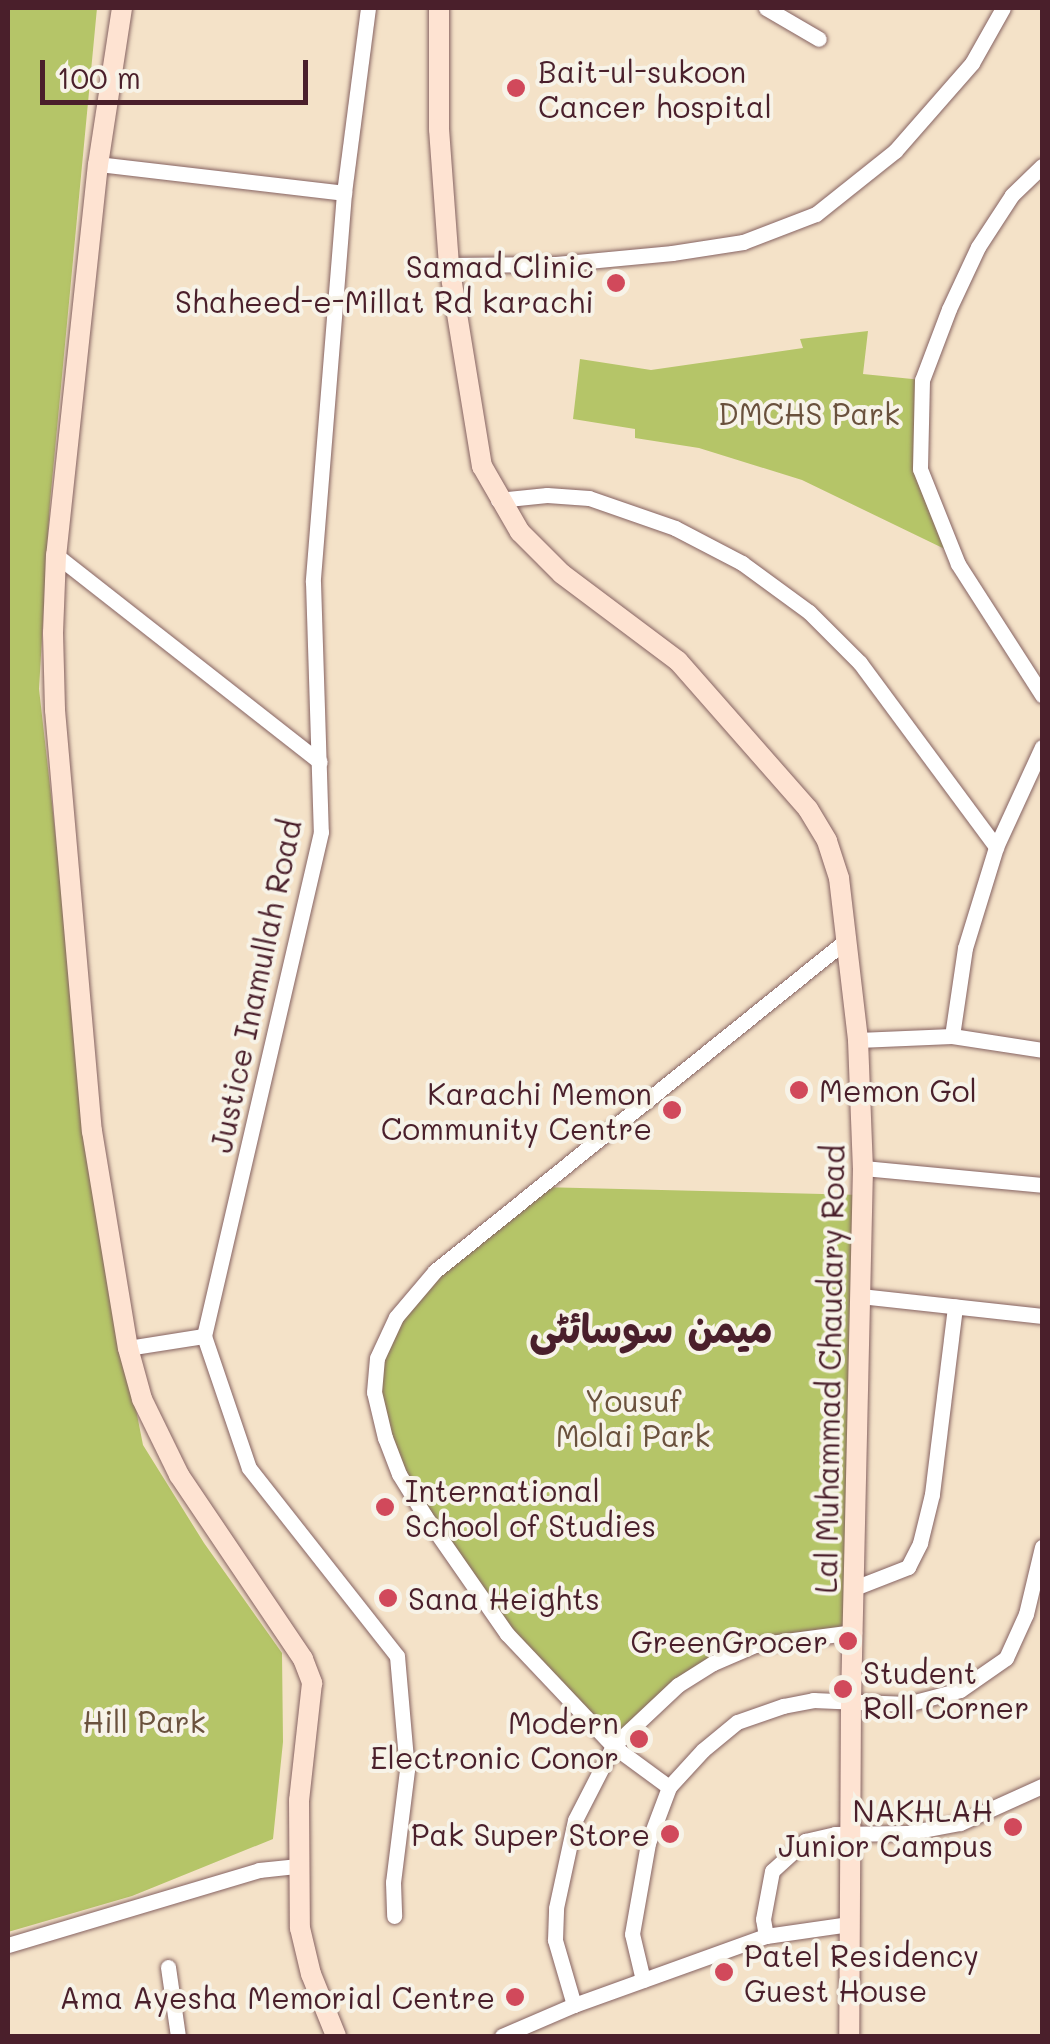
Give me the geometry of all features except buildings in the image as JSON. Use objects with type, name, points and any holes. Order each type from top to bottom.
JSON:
[{"type":"street","points":[[122,8],[98,164],[56,555],[55,710],[92,1131],[128,1348],[158,1440],[303,1659],[312,1682],[296,1866],[300,1928],[311,1974],[336,2036]]},
{"type":"street","name":"Justice Inamullah Road","points":[[204,1336],[321,832],[313,582],[344,193],[368,8]]},
{"type":"street","name":"Lal Muhammad Chaudary Road","points":[[439,8],[439,129],[449,266],[482,466],[498,500],[520,532],[562,574],[678,661],[808,808],[827,840],[839,878],[858,1040],[864,1168],[851,1701],[849,2036]]},
{"type":"street","points":[[766,8],[819,39]]},
{"type":"street","points":[[449,266],[556,264],[672,254],[743,242],[816,214],[895,152],[972,63],[1004,8]]},
{"type":"street","points":[[98,164],[344,193]]},
{"type":"street","points":[[1042,166],[1012,195],[978,247],[949,309],[922,380],[920,468],[958,564],[1042,694]]},
{"type":"street","points":[[498,500],[546,495],[589,498],[676,528],[742,563],[809,612],[860,663],[996,847]]},
{"type":"street","points":[[56,555],[320,762]]},
{"type":"street","points":[[952,1036],[964,948],[996,847],[1042,748]]},
{"type":"street","points":[[669,1786],[613,1746],[507,1634],[399,1474],[374,1392],[377,1358],[396,1317],[435,1271],[844,942]]},
{"type":"street","points":[[858,1040],[952,1036],[1042,1050]]},
{"type":"street","points":[[864,1168],[1042,1186]]},
{"type":"street","points":[[862,1296],[1042,1316]]},
{"type":"street","points":[[856,1587],[908,1567],[920,1542],[932,1494],[955,1306]]},
{"type":"street","points":[[128,1348],[204,1336],[249,1468],[397,1656],[407,1770],[393,1882],[394,1916]]},
{"type":"street","points":[[643,1980],[632,1934],[638,1888],[648,1843],[669,1786],[738,1722],[813,1700],[907,1704],[960,1690],[1006,1658],[1026,1614],[1042,1547]]},
{"type":"street","points":[[574,2005],[555,1940],[556,1908],[575,1820],[613,1746],[678,1686],[713,1663],[755,1644],[854,1632]]},
{"type":"street","points":[[766,1936],[766,1889],[781,1859],[805,1841],[850,1833],[907,1834],[960,1823],[1042,1786]]},
{"type":"street","points":[[8,1945],[259,1870],[296,1866]]},
{"type":"street","points":[[502,2036],[574,2005],[766,1936],[849,1924]]},
{"type":"street","points":[[168,1967],[178,2036]]},
{"type":"green space","name":"Hill Park","points":[[8,8],[97,8],[50,502],[39,689],[100,1227],[143,1445],[204,1543],[282,1653],[283,1742],[273,1839],[132,1896],[8,1932]]},
{"type":"green space","name":"DMCHS Park","points":[[868,331],[863,374],[922,380],[920,469],[953,553],[802,480],[699,448],[635,438],[635,429],[573,419],[580,359],[651,370],[803,348],[800,339]]},
{"type":"green space","name":"Yousuf Molai Park","points":[[539,1187],[863,1195],[854,1632],[713,1663],[613,1746],[507,1634],[385,1438],[377,1358],[435,1271]]},
{"type":"place","name":"Bait-ul-sukoon Cancer hospital","points":[[516,88]]},
{"type":"place","name":"Samad Clinic Shaheed-e-Millat Rd karachi","points":[[616,283]]},
{"type":"place","name":"Memon Gol","points":[[799,1090]]},
{"type":"place","name":"Karachi Memon Community Centre","points":[[672,1110]]},
{"type":"place","name":"International School of Studies","points":[[385,1507]]},
{"type":"place","name":"Sana Heights","points":[[388,1598]]},
{"type":"place","name":"GreenGrocer","points":[[848,1641]]},
{"type":"place","name":"Student Roll Corner","points":[[843,1689]]},
{"type":"place","name":"Modern Electronic Conor","points":[[639,1739]]},
{"type":"place","name":"NAKHLAH Junior Campus","points":[[1013,1827]]},
{"type":"place","name":"Pak Super Store","points":[[670,1834]]},
{"type":"place","name":"Patel Residency Guest House","points":[[724,1972]]},
{"type":"place","name":"Ama Ayesha Memorial Centre","points":[[515,1997]]},
{"type":"district","name":"میمن سوسائٹی","points":[[651,1327]]}]
